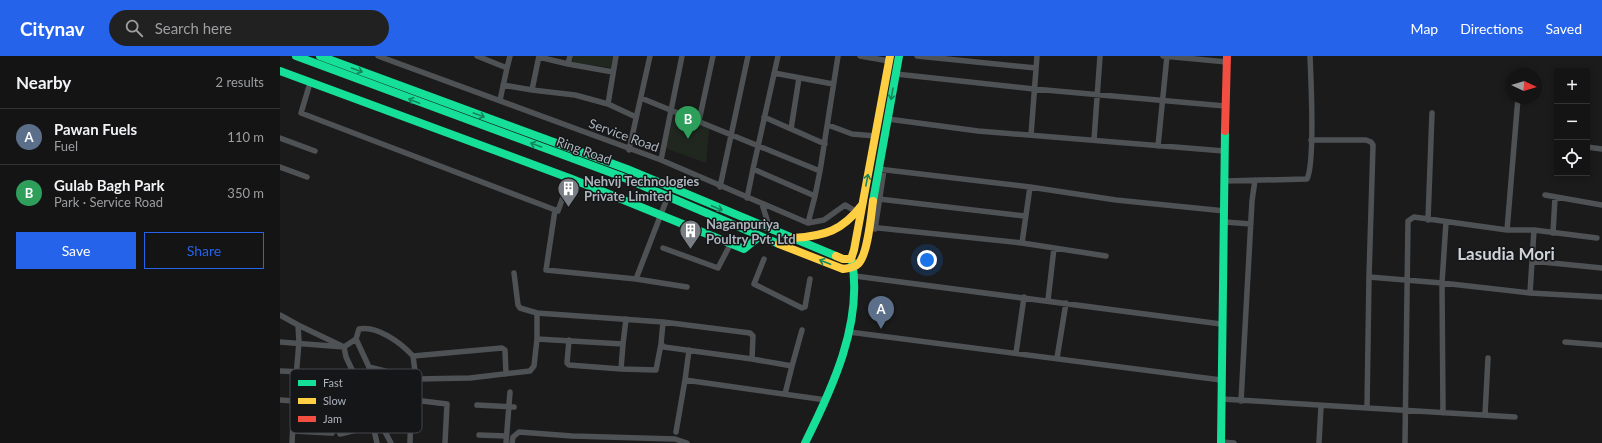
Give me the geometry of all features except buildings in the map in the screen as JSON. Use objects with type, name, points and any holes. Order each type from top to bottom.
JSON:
[{"type":"main road","name":"Ring Road","points":[[296,56],[620,176],[760,236],[854,272]]},
{"type":"main road","name":"Ring Road","points":[[320,56],[627,169],[771,231],[843,259],[851,259]]},
{"type":"main road","points":[[854,272],[861,262],[872,228],[899,56]]},
{"type":"main road","points":[[805,443],[826,400],[839,368],[849,332],[854,272],[851,259],[890,58]]},
{"type":"main road","points":[[1221,442],[1221,324],[1225,222],[1224,152],[1227,59]]},
{"type":"main road","points":[[280,71],[570,177],[661,213],[744,249],[760,236]]},
{"type":"main road","points":[[790,238],[823,235],[835,230],[845,224],[862,205]]},
{"type":"street","name":"Service Road","points":[[378,56],[500,100],[629,150],[661,160],[720,187],[808,223]]},
{"type":"street","points":[[477,56],[508,68]]},
{"type":"street","points":[[500,100],[510,56]]},
{"type":"street","points":[[568,64],[570,56]]},
{"type":"street","points":[[608,104],[616,56]]},
{"type":"street","points":[[629,150],[650,56]]},
{"type":"street","points":[[661,160],[670,109],[682,56]]},
{"type":"street","points":[[699,121],[713,56]]},
{"type":"street","points":[[720,187],[748,56]]},
{"type":"street","points":[[747,198],[757,145],[778,56]]},
{"type":"street","points":[[838,56],[825,144],[808,223],[824,220],[845,205],[857,212]]},
{"type":"street","points":[[860,56],[890,58]]},
{"type":"street","points":[[917,56],[1036,68]]},
{"type":"street","points":[[1031,135],[1037,56]]},
{"type":"street","points":[[1094,140],[1100,56]]},
{"type":"street","points":[[1164,56],[1227,59]]},
{"type":"street","points":[[1158,146],[1167,56]]},
{"type":"street","points":[[1225,180],[1307,179],[1310,170],[1311,140],[1310,56]]},
{"type":"street","points":[[532,90],[539,57],[613,72]]},
{"type":"street","points":[[774,73],[833,84]]},
{"type":"street","points":[[896,74],[1034,89],[1225,106]]},
{"type":"street","points":[[791,129],[799,78]]},
{"type":"street","points":[[310,83],[301,113],[554,210],[558,211],[570,177]]},
{"type":"street","points":[[504,85],[575,95],[608,104],[636,117]]},
{"type":"street","points":[[641,98],[820,171]]},
{"type":"street","points":[[1507,230],[1518,104]]},
{"type":"street","points":[[1428,220],[1432,113]]},
{"type":"street","points":[[764,118],[825,144]]},
{"type":"street","points":[[888,119],[978,131],[1224,152]]},
{"type":"street","points":[[828,125],[852,134],[875,136]]},
{"type":"street","points":[[281,140],[315,151]]},
{"type":"street","points":[[1311,140],[1366,140],[1371,142],[1372,145],[1367,408]]},
{"type":"street","points":[[1590,147],[1602,149]]},
{"type":"street","points":[[280,167],[307,177]]},
{"type":"street","points":[[753,169],[815,196]]},
{"type":"street","points":[[1106,256],[1022,243],[872,228],[879,199],[881,170],[1030,186],[1116,200],[1225,211]]},
{"type":"street","points":[[1241,401],[1252,201],[1255,180]]},
{"type":"street","points":[[1022,243],[1030,186]]},
{"type":"street","points":[[1546,195],[1555,198],[1602,205]]},
{"type":"street","points":[[636,279],[668,196]]},
{"type":"street","points":[[1552,233],[1555,198]]},
{"type":"street","points":[[879,199],[1025,216]]},
{"type":"street","points":[[762,204],[771,231]]},
{"type":"street","points":[[554,210],[546,270],[636,279],[687,286]]},
{"type":"street","points":[[1405,443],[1408,221],[1414,217],[1507,230],[1534,230],[1596,238]]},
{"type":"street","points":[[1225,222],[1251,224]]},
{"type":"street","points":[[1443,413],[1442,283],[1446,222]]},
{"type":"street","points":[[1530,293],[1534,230]]},
{"type":"street","points":[[663,248],[718,268],[731,243]]},
{"type":"street","points":[[1048,300],[1054,248]]},
{"type":"street","points":[[764,258],[754,284],[802,308],[805,308],[810,279]]},
{"type":"street","points":[[1532,261],[1602,268]]},
{"type":"street","points":[[854,272],[1221,324]]},
{"type":"street","points":[[514,274],[518,305],[520,308],[537,313],[663,322],[750,333],[753,336],[752,359]]},
{"type":"street","points":[[1369,277],[1442,283],[1530,293],[1602,297]]},
{"type":"street","points":[[1016,353],[1024,297]]},
{"type":"street","points":[[1057,358],[1066,303]]},
{"type":"street","points":[[422,380],[470,378],[533,369],[537,339],[537,313]]},
{"type":"street","points":[[280,315],[344,347]]},
{"type":"street","points":[[621,369],[626,319]]},
{"type":"street","points":[[569,340],[567,363],[569,366],[656,370],[663,322]]},
{"type":"street","points":[[296,369],[299,342],[298,325]]},
{"type":"street","points":[[280,342],[299,342],[344,347],[356,339],[359,329],[367,327],[400,342],[413,356],[415,369]]},
{"type":"street","points":[[785,394],[802,330]]},
{"type":"street","points":[[849,332],[1221,380]]},
{"type":"street","points":[[356,339],[369,367],[376,369]]},
{"type":"street","points":[[537,339],[623,344]]},
{"type":"street","points":[[1565,342],[1602,346]]},
{"type":"street","points":[[661,344],[664,347],[792,366]]},
{"type":"street","points":[[344,347],[346,357],[352,369]]},
{"type":"street","points":[[413,356],[502,348],[505,350],[506,374]]},
{"type":"street","points":[[676,432],[689,350]]},
{"type":"street","points":[[1485,415],[1488,358]]},
{"type":"street","points":[[280,371],[290,372]]},
{"type":"street","points":[[685,380],[826,400]]},
{"type":"street","points":[[506,443],[512,407],[510,392]]},
{"type":"street","points":[[1222,399],[1516,417]]},
{"type":"street","points":[[280,400],[290,401]]},
{"type":"street","points":[[422,401],[447,404],[445,443]]},
{"type":"street","points":[[477,405],[512,407]]},
{"type":"street","points":[[1319,443],[1322,406]]},
{"type":"street","points":[[512,443],[513,437],[519,432],[572,436],[675,439],[683,440],[687,443]]},
{"type":"street","points":[[292,443],[293,433]]},
{"type":"street","points":[[340,434],[344,433]]},
{"type":"street","points":[[376,433],[378,443]]},
{"type":"street","points":[[386,433],[391,443]]},
{"type":"street","points":[[410,433],[410,443]]},
{"type":"street","points":[[479,435],[506,436]]},
{"type":"street","points":[[1221,442],[1234,443]]},
{"type":"shaded area","points":[[573,56],[614,56],[612,68],[572,62]]},
{"type":"shaded area","points":[[674,115],[709,129],[706,163],[665,148]]},
{"type":"traffic: fast","points":[[296,56],[620,176],[779,244]]},
{"type":"traffic: fast","points":[[320,56],[627,169],[836,256]]},
{"type":"traffic: fast","points":[[873,201],[899,56]]},
{"type":"traffic: fast","points":[[280,71],[572,179],[744,249],[760,236]]},
{"type":"traffic: fast","points":[[1221,443],[1225,131]]},
{"type":"traffic: fast","points":[[805,443],[835,378],[849,332],[853,308],[854,284],[852,261]]},
{"type":"traffic: slow","points":[[836,256],[843,259],[851,259],[854,250],[890,56]]},
{"type":"traffic: slow","points":[[779,244],[843,269],[851,268],[858,264],[867,244],[873,201]]},
{"type":"traffic: slow","points":[[793,238],[824,234],[847,221],[862,205]]},
{"type":"traffic: jam","points":[[1225,131],[1227,56]]},
{"type":"place","name":"Gulab Bagh Park","points":[[688,139]]},
{"type":"place","name":"Nehvij Technologies Private Limited","points":[[568,208]]},
{"type":"place","name":"Naganpuriya Poultry Pvt. Ltd","points":[[691,250]]},
{"type":"place","name":"Pawan Fuels","points":[[881,329]]},
{"type":"district","name":"Lasudia Mori","points":[[1506,254]]}]
